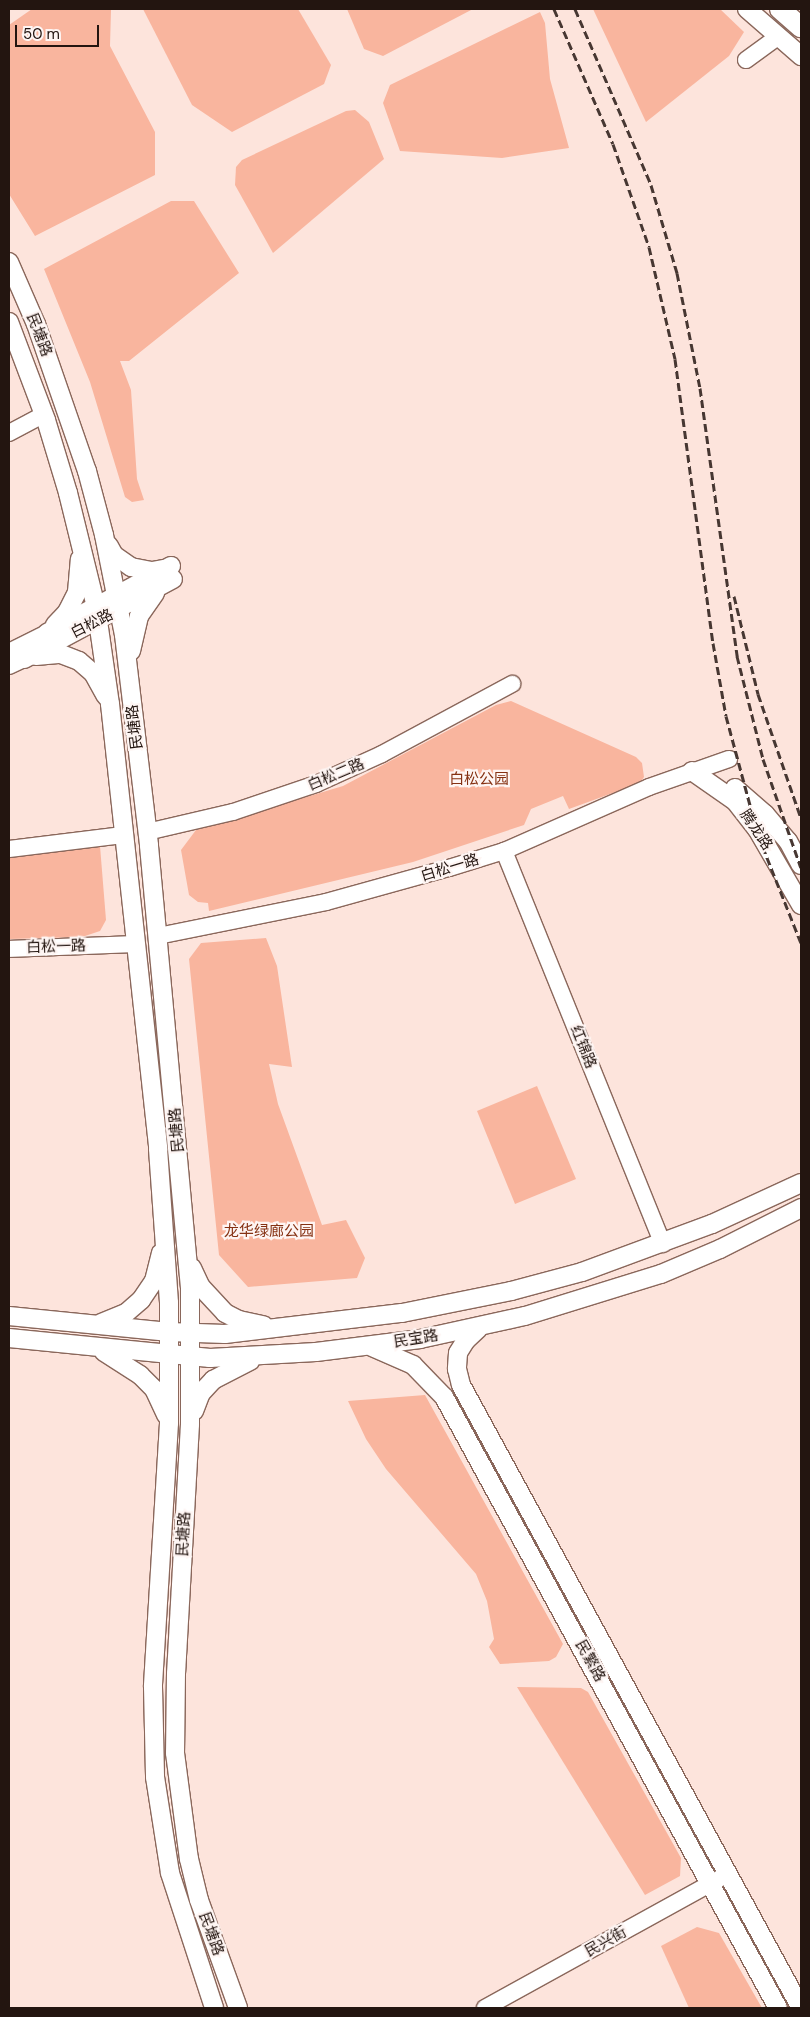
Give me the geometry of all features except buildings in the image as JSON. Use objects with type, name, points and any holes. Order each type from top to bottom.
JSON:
[{"type":"main road","points":[[747,9],[801,56]]},
{"type":"main road","points":[[780,9],[801,27]]},
{"type":"main road","name":"民塘路","points":[[9,262],[58,384],[106,540],[130,681],[158,936],[188,1258],[192,1333],[190,1424],[176,1673],[175,1753],[189,1859],[199,1900],[238,2008]]},
{"type":"main road","name":"民塘路","points":[[9,322],[44,414],[80,537],[97,614],[110,704],[165,1236],[169,1332],[169,1423],[153,1687],[155,1777],[170,1873],[214,2008]]},
{"type":"main road","points":[[47,633],[67,612],[77,592],[80,537]]},
{"type":"main road","points":[[106,540],[114,555],[131,566],[152,571],[172,572]]},
{"type":"main road","points":[[130,681],[133,637],[139,616],[149,600],[172,572]]},
{"type":"main road","name":"白松路","points":[[14,659],[172,572]]},
{"type":"main road","name":"白松路","points":[[47,633],[97,614]]},
{"type":"main road","points":[[14,659],[61,654],[79,660],[93,673],[110,704]]},
{"type":"main road","name":"腾龙路","points":[[697,769],[733,786],[765,814],[788,842],[801,865]]},
{"type":"main road","name":"腾龙路","points":[[697,769],[735,801],[758,829],[801,905]]},
{"type":"main road","name":"民宝路","points":[[9,1316],[192,1333],[290,1328],[402,1313],[502,1294],[582,1272],[663,1244],[801,1183]]},
{"type":"main road","name":"民宝路","points":[[9,1338],[169,1356],[266,1356],[368,1346],[478,1329],[661,1274],[720,1249],[801,1208]]},
{"type":"main road","points":[[91,1325],[126,1313],[147,1293],[154,1281],[165,1236]]},
{"type":"main road","points":[[188,1258],[201,1287],[225,1313],[250,1323],[290,1328]]},
{"type":"main road","name":"民繁路","points":[[478,1329],[466,1340],[458,1353],[457,1369],[461,1385],[729,1880],[801,2008]]},
{"type":"main road","name":"民繁路","points":[[368,1346],[413,1365],[444,1397],[778,2008]]},
{"type":"main road","points":[[92,1348],[114,1356],[140,1375],[154,1389],[169,1423]]},
{"type":"main road","points":[[190,1424],[201,1393],[213,1380],[266,1356]]},
{"type":"street","points":[[746,60],[778,37]]},
{"type":"street","points":[[9,433],[44,414]]},
{"type":"street","name":"白松路","points":[[14,659],[47,633]]},
{"type":"street","name":"白松二路","points":[[147,832],[234,812],[316,784],[382,754],[512,684]]},
{"type":"street","name":"白松一路","points":[[158,936],[326,902],[504,851],[697,769],[729,759]]},
{"type":"street","points":[[9,849],[123,835]]},
{"type":"street","name":"红锦路","points":[[504,851],[663,1244]]},
{"type":"street","name":"白松一路","points":[[9,949],[134,944]]},
{"type":"street","name":"民兴街","points":[[508,2008],[729,1880]]},
{"type":"street","name":"民兴街","points":[[485,2008],[712,1890]]},
{"type":"green space","points":[[32,9],[111,10],[110,46],[155,132],[155,175],[35,236],[9,194],[9,25]]},
{"type":"green space","points":[[143,9],[298,9],[331,65],[324,84],[232,132],[192,105]]},
{"type":"green space","points":[[347,9],[473,9],[383,56],[364,49]]},
{"type":"green space","points":[[593,9],[720,9],[744,32],[729,56],[646,122]]},
{"type":"green space","points":[[540,12],[545,23],[550,79],[569,148],[502,158],[400,151],[383,103],[390,85]]},
{"type":"green space","points":[[355,110],[369,122],[384,159],[273,253],[235,185],[236,167],[242,160],[346,111]]},
{"type":"green space","points":[[171,201],[194,201],[239,273],[129,361],[120,361],[131,390],[137,479],[144,500],[132,502],[125,497],[90,382],[44,269]]},
{"type":"green space","name":"白松公园","points":[[511,701],[636,757],[642,763],[644,777],[640,783],[569,809],[563,796],[531,809],[524,825],[413,862],[209,911],[208,903],[198,902],[189,895],[181,850],[196,830],[343,786],[496,705]]},
{"type":"green space","points":[[100,846],[106,920],[100,931],[82,937],[9,939],[9,857]]},
{"type":"green space","name":"龙华绿廊公园","points":[[266,938],[277,966],[292,1067],[269,1064],[278,1104],[322,1225],[346,1220],[365,1258],[357,1278],[248,1287],[219,1255],[189,959],[201,943]]},
{"type":"green space","points":[[537,1086],[576,1179],[515,1204],[477,1111]]},
{"type":"green space","points":[[425,1395],[563,1644],[556,1657],[549,1661],[500,1664],[489,1647],[494,1639],[487,1601],[476,1574],[386,1469],[366,1439],[348,1401]]},
{"type":"green space","points":[[517,1687],[581,1688],[588,1692],[681,1858],[680,1876],[645,1895]]},
{"type":"green space","points":[[697,1927],[719,1933],[762,2008],[689,2008],[661,1946]]},
{"type":"railway","points":[[554,9],[613,144],[649,247],[675,359],[713,643],[726,716],[758,835],[801,943]]},
{"type":"railway","points":[[575,9],[651,185],[677,273],[700,388],[737,656],[763,759],[801,868]]},
{"type":"railway","points":[[734,596],[758,694],[801,818]]}]
